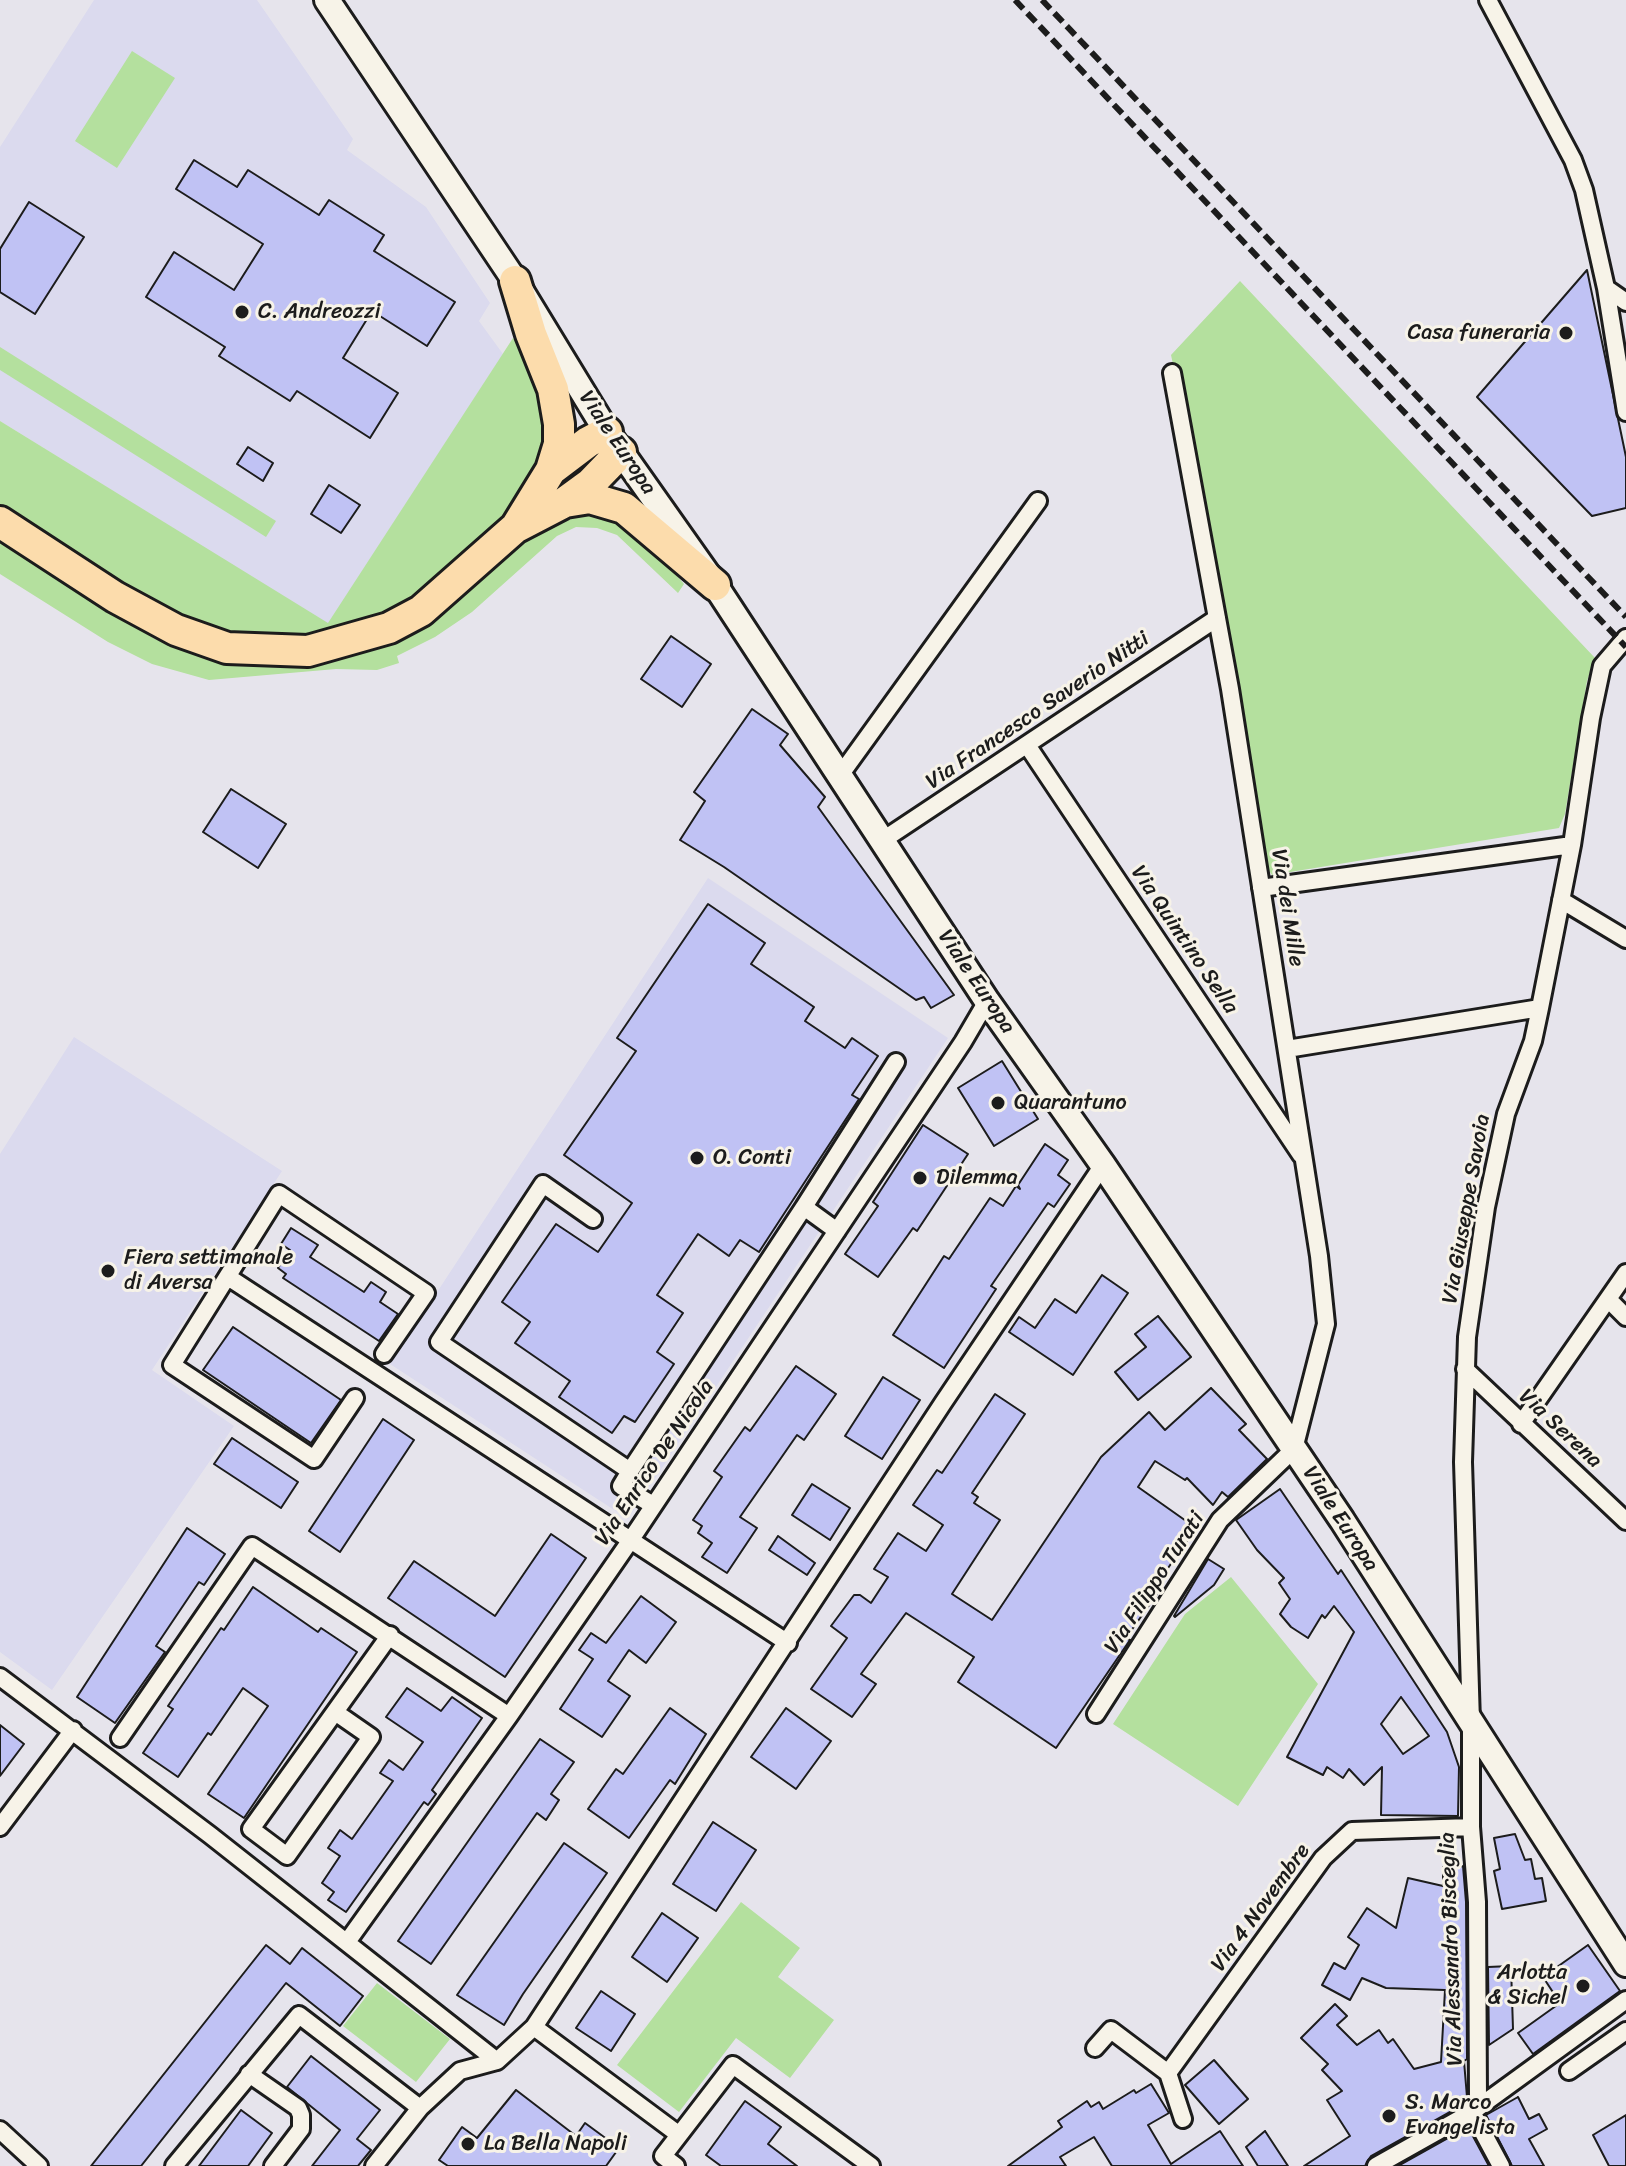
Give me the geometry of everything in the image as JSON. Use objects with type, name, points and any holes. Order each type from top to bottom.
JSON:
[{"type":"highway","points":[[515,281],[531,334],[553,389],[559,434],[551,470]]},
{"type":"highway","points":[[515,528],[551,470],[571,453],[614,442]]},
{"type":"highway","points":[[0,522],[115,597],[176,630],[227,648],[308,651],[389,628],[421,611],[515,528],[565,502],[591,483],[614,442]]},
{"type":"highway","points":[[565,502],[590,498],[624,508],[715,585]]},
{"type":"main road","name":"Viale Europa","points":[[327,0],[515,281],[614,442],[715,585],[987,1001],[1103,1165],[1294,1449],[1626,1964]]},
{"type":"street","points":[[1488,0],[1573,160],[1584,190],[1606,288],[1626,412]]},
{"type":"street","points":[[1606,288],[1626,302]]},
{"type":"street","name":"Via dei Mille","points":[[1172,373],[1217,618],[1319,1256],[1326,1324],[1294,1449]]},
{"type":"street","points":[[841,774],[1038,501]]},
{"type":"street","name":"Via Francesco Saverio Nitti","points":[[883,840],[1217,618]]},
{"type":"street","name":"Via Giuseppe Savoia","points":[[1471,1722],[1463,1462],[1467,1337],[1486,1207],[1506,1114],[1533,1041],[1572,845],[1602,666],[1626,638]]},
{"type":"street","name":"Via Quintino Sella","points":[[1027,745],[1304,1159]]},
{"type":"street","points":[[1261,888],[1572,845]]},
{"type":"street","points":[[1561,900],[1626,939]]},
{"type":"street","name":"Via Enrico De Nicola","points":[[347,1942],[630,1541],[987,1001]]},
{"type":"street","points":[[1287,1049],[1540,1008]]},
{"type":"street","points":[[653,1505],[621,1486],[896,1062]]},
{"type":"street","points":[[374,2166],[420,2108],[460,2071],[497,2061],[534,2027],[943,1403],[1103,1165]]},
{"type":"street","points":[[593,1219],[543,1184],[439,1342],[630,1471]]},
{"type":"street","points":[[355,1398],[314,1459],[172,1365],[279,1194],[426,1293],[384,1354]]},
{"type":"street","points":[[804,1207],[837,1231]]},
{"type":"street","points":[[1521,1424],[1626,1273]]},
{"type":"street","points":[[228,1277],[788,1643]]},
{"type":"street","points":[[1608,1299],[1626,1317]]},
{"type":"street","name":"Via Serena","points":[[1465,1369],[1626,1521]]},
{"type":"street","name":"Via Filippo Turati","points":[[1096,1714],[1220,1520],[1294,1449]]},
{"type":"street","points":[[120,1738],[252,1546],[509,1716]]},
{"type":"street","points":[[335,1712],[371,1737],[287,1856],[251,1829],[390,1635]]},
{"type":"street","points":[[0,1677],[73,1730],[497,2061]]},
{"type":"street","name":"Via Alessandro Bisceglia","points":[[1471,1722],[1471,1827],[1477,1902],[1478,2099],[1472,2112]]},
{"type":"street","points":[[0,1827],[73,1730]]},
{"type":"street","name":"Via 4 Novembre","points":[[1168,2073],[1323,1858],[1352,1831],[1471,1827]]},
{"type":"street","points":[[1376,2166],[1472,2112],[1626,2000]]},
{"type":"street","points":[[174,2166],[299,2015],[420,2108]]},
{"type":"street","points":[[534,2027],[678,2134]]},
{"type":"street","points":[[1095,2048],[1111,2030],[1168,2073],[1183,2119]]},
{"type":"street","points":[[1569,2071],[1626,2031]]},
{"type":"street","points":[[676,2166],[663,2156],[733,2065],[871,2166]]},
{"type":"street","points":[[249,2074],[298,2108],[301,2115],[301,2129],[273,2166]]},
{"type":"street","points":[[1472,2112],[1501,2166]]},
{"type":"street","points":[[0,2130],[39,2166]]},
{"type":"shaded area","name":"C. Andreozzi","points":[[94,0],[257,0],[353,139],[347,150],[426,207],[490,303],[479,321],[503,354],[328,624],[0,421],[0,147]]},
{"type":"shaded area","name":"O. Conti","points":[[708,878],[948,1038],[628,1519],[390,1364]]},
{"type":"shaded area","name":"Fiera settimanale di Aversa","points":[[74,1037],[282,1171],[152,1370],[234,1426],[52,1690],[0,1652],[0,1154]]},
{"type":"green space","points":[[132,51],[175,78],[117,168],[75,141]]},
{"type":"green space","points":[[1240,281],[1595,658],[1587,681],[1565,814],[1559,828],[1272,875],[1267,868],[1207,522],[1171,355]]},
{"type":"green space","points":[[513,338],[527,359],[544,397],[548,444],[521,502],[445,578],[394,611],[310,636],[263,637],[212,630],[171,615],[0,508],[0,421],[328,623]]},
{"type":"green space","points":[[0,347],[276,521],[266,537],[0,370]]},
{"type":"green space","points":[[588,509],[637,530],[684,584],[678,593],[617,535],[597,528],[576,527],[557,536],[472,612],[435,637],[397,656],[399,663],[377,670],[336,669],[209,680],[152,664],[108,642],[0,574],[0,541],[155,639],[201,656],[246,661],[417,629],[452,606],[534,528]]},
{"type":"green space","points":[[1231,1577],[1318,1684],[1238,1806],[1113,1724],[1185,1614]]},
{"type":"green space","points":[[741,1902],[800,1948],[778,1977],[834,2020],[790,2078],[736,2038],[679,2112],[617,2065]]},
{"type":"green space","points":[[377,1983],[450,2039],[416,2082],[343,2026]]},
{"type":"building","points":[[194,160],[237,187],[248,170],[319,215],[329,200],[384,235],[374,251],[455,302],[427,346],[372,311],[343,358],[398,393],[370,438],[297,391],[290,401],[219,356],[225,347],[146,297],[174,252],[234,290],[263,244],[176,189]]},
{"type":"building","points":[[29,202],[84,237],[35,314],[0,292],[0,249]]},
{"type":"building","name":"Casa funeraria","points":[[1587,270],[1626,457],[1626,508],[1592,516],[1477,397]]},
{"type":"building","points":[[248,447],[273,463],[263,481],[237,464]]},
{"type":"building","points":[[329,485],[360,505],[341,533],[311,514]]},
{"type":"building","points":[[671,636],[711,664],[682,707],[641,679]]},
{"type":"building","points":[[752,709],[788,734],[780,745],[825,797],[818,807],[954,995],[931,1008],[924,997],[916,1000],[680,840],[705,801],[694,792]]},
{"type":"building","points":[[231,789],[286,824],[258,868],[203,832]]},
{"type":"building","points":[[708,904],[765,943],[751,964],[814,1007],[805,1021],[845,1048],[852,1038],[878,1056],[852,1095],[859,1099],[759,1252],[740,1240],[729,1256],[698,1234],[657,1295],[683,1313],[657,1352],[674,1364],[635,1422],[624,1416],[612,1433],[559,1397],[570,1381],[515,1343],[530,1322],[502,1302],[556,1224],[598,1252],[632,1203],[564,1155],[636,1051],[617,1038]]},
{"type":"building","name":"Quarantuno","points":[[1002,1061],[1038,1119],[994,1146],[958,1088]]},
{"type":"building","name":"Dilemma","points":[[923,1125],[968,1154],[917,1231],[913,1228],[878,1277],[845,1254],[878,1206],[873,1202]]},
{"type":"building","points":[[1045,1144],[1068,1160],[1058,1175],[1070,1184],[1054,1207],[1048,1203],[991,1286],[996,1289],[944,1368],[893,1335],[944,1256],[949,1259],[990,1198],[1003,1206],[1016,1186],[1020,1189],[1018,1185]]},
{"type":"building","points":[[291,1228],[318,1245],[310,1257],[364,1292],[371,1282],[386,1292],[380,1302],[398,1314],[379,1341],[283,1278],[286,1274],[278,1268],[290,1250],[281,1244]]},
{"type":"building","points":[[1102,1275],[1128,1293],[1073,1375],[1009,1332],[1019,1317],[1035,1328],[1055,1299],[1076,1313]]},
{"type":"building","points":[[1158,1316],[1191,1357],[1138,1400],[1115,1372],[1146,1347],[1135,1334]]},
{"type":"building","points":[[233,1327],[341,1400],[311,1443],[203,1370]]},
{"type":"building","points":[[796,1366],[836,1394],[804,1440],[797,1435],[740,1517],[757,1528],[727,1573],[702,1557],[712,1543],[698,1533],[702,1526],[693,1520],[722,1477],[714,1471],[745,1427],[750,1431]]},
{"type":"building","points":[[883,1377],[920,1400],[882,1459],[845,1436]]},
{"type":"building","points":[[1211,1388],[1246,1424],[1239,1430],[1267,1459],[1228,1497],[1222,1492],[1213,1505],[1187,1478],[1185,1480],[1155,1461],[1138,1487],[1196,1528],[1152,1591],[1157,1594],[1126,1638],[1130,1640],[1056,1748],[958,1682],[974,1657],[906,1613],[861,1674],[876,1684],[852,1717],[811,1689],[847,1638],[831,1626],[854,1595],[860,1595],[871,1603],[888,1577],[874,1569],[898,1533],[926,1551],[943,1525],[913,1505],[937,1470],[942,1473],[995,1394],[1025,1414],[972,1493],[978,1497],[974,1503],[1000,1520],[952,1594],[992,1620],[1101,1457],[1149,1412],[1165,1430]]},
{"type":"building","points":[[383,1419],[414,1440],[340,1552],[309,1531]]},
{"type":"building","points":[[232,1438],[298,1482],[281,1508],[214,1464]]},
{"type":"building","points":[[812,1484],[850,1508],[830,1540],[792,1515]]},
{"type":"building","points":[[1280,1489],[1338,1574],[1341,1570],[1447,1732],[1459,1767],[1458,1816],[1381,1815],[1382,1767],[1364,1785],[1349,1769],[1343,1778],[1327,1767],[1323,1775],[1287,1757],[1354,1632],[1334,1606],[1325,1618],[1322,1615],[1308,1638],[1291,1627],[1280,1614],[1290,1599],[1279,1583],[1284,1578],[1257,1550],[1236,1520]],"holes":[[[1401,1697],[1429,1736],[1403,1754],[1381,1724]]]},
{"type":"building","points":[[187,1528],[225,1554],[204,1585],[199,1582],[156,1646],[165,1652],[115,1723],[77,1697]]},
{"type":"building","points":[[551,1534],[586,1558],[505,1677],[388,1598],[414,1561],[495,1616]]},
{"type":"building","points":[[778,1536],[815,1563],[807,1575],[769,1550]]},
{"type":"building","points":[[1208,1559],[1224,1569],[1214,1585],[1175,1617],[1174,1616]]},
{"type":"building","points":[[253,1587],[318,1632],[321,1628],[357,1652],[244,1818],[208,1794],[268,1706],[243,1688],[178,1777],[143,1753],[173,1709],[168,1706]]},
{"type":"building","points":[[641,1596],[676,1622],[646,1663],[629,1650],[608,1681],[630,1696],[602,1737],[560,1709],[593,1659],[579,1650],[591,1633],[606,1643]]},
{"type":"building","points":[[407,1688],[441,1711],[452,1697],[482,1718],[432,1790],[436,1794],[428,1805],[424,1802],[346,1912],[328,1900],[334,1892],[322,1883],[340,1856],[328,1848],[340,1830],[352,1839],[393,1781],[380,1773],[389,1760],[403,1770],[423,1742],[386,1717]]},
{"type":"building","points":[[670,1708],[706,1734],[675,1784],[670,1780],[629,1838],[588,1809],[616,1769],[623,1774]]},
{"type":"building","points":[[786,1708],[831,1741],[796,1789],[751,1757]]},
{"type":"building","points":[[0,1725],[24,1744],[0,1776]]},
{"type":"building","points":[[540,1739],[574,1762],[551,1794],[559,1800],[546,1820],[537,1813],[431,1964],[398,1941]]},
{"type":"building","points":[[713,1822],[756,1850],[716,1911],[673,1884]]},
{"type":"building","points":[[1515,1834],[1525,1860],[1531,1859],[1535,1879],[1542,1878],[1546,1901],[1502,1909],[1494,1871],[1500,1869],[1494,1838]]},
{"type":"building","points":[[564,1843],[607,1873],[504,2025],[457,1995]]},
{"type":"building","points":[[1463,1866],[1467,2059],[1464,2061],[1467,2097],[1464,2104],[1371,2156],[1365,2166],[1304,2166],[1350,2136],[1327,2100],[1342,2091],[1322,2070],[1328,2064],[1301,2038],[1335,2004],[1347,2016],[1337,2025],[1357,2045],[1379,2030],[1388,2043],[1393,2039],[1414,2069],[1441,2062],[1445,1990],[1386,1988],[1362,1978],[1350,2000],[1322,1985],[1334,1963],[1345,1969],[1359,1945],[1348,1937],[1367,1908],[1396,1928],[1408,1878],[1443,1886],[1443,1867]]},
{"type":"building","points":[[662,1913],[698,1938],[667,1982],[632,1957]]},
{"type":"building","points":[[266,1945],[290,1964],[302,1948],[363,1996],[340,2026],[286,1983],[141,2166],[91,2166]]},
{"type":"building","name":"Arlotta & Sichel","points":[[1588,1945],[1620,1991],[1533,2054],[1518,2033],[1560,2003],[1543,1977]]},
{"type":"building","points":[[1511,1966],[1513,2029],[1489,2045],[1488,1967]]},
{"type":"building","points":[[601,1991],[635,2014],[611,2051],[576,2028]]},
{"type":"building","points":[[311,2056],[380,2110],[357,2139],[371,2150],[358,2166],[312,2166],[340,2130],[287,2087]]},
{"type":"building","points":[[1214,2060],[1248,2099],[1219,2124],[1185,2085]]},
{"type":"building","points":[[1151,2084],[1169,2113],[1148,2125],[1171,2164],[1220,2131],[1243,2166],[1112,2166],[1094,2137],[1060,2157],[1066,2166],[1008,2166],[1062,2127],[1058,2121],[1087,2101],[1091,2107],[1099,2102],[1103,2109],[1134,2090],[1136,2093]]},
{"type":"building","points":[[516,2090],[576,2136],[585,2123],[619,2148],[606,2166],[448,2166],[439,2160],[462,2127],[477,2138]]},
{"type":"building","points":[[1518,2097],[1529,2119],[1539,2114],[1547,2129],[1529,2139],[1544,2166],[1512,2166],[1486,2115]]},
{"type":"building","points":[[745,2101],[781,2127],[768,2144],[797,2166],[721,2166],[706,2155]]},
{"type":"building","points":[[241,2110],[272,2133],[248,2166],[199,2166]]},
{"type":"building","points":[[1626,2115],[1626,2166],[1609,2166],[1593,2135]]},
{"type":"building","points":[[1468,2127],[1489,2166],[1398,2166]]},
{"type":"building","points":[[1265,2131],[1288,2166],[1258,2166],[1246,2147]]},
{"type":"railway","points":[[1015,0],[1626,647]]},
{"type":"railway","points":[[1042,0],[1626,617]]},
{"type":"place","name":"C. Andreozzi","points":[[242,312]]},
{"type":"place","name":"Casa funeraria","points":[[1566,333]]},
{"type":"place","name":"Quarantuno","points":[[998,1103]]},
{"type":"place","name":"O. Conti","points":[[697,1158]]},
{"type":"place","name":"Dilemma","points":[[920,1178]]},
{"type":"place","name":"Fiera settimanale di Aversa","points":[[108,1271]]},
{"type":"place","name":"Arlotta & Sichel","points":[[1583,1986]]},
{"type":"place","name":"S. Marco Evangelista","points":[[1389,2116]]},
{"type":"place","name":"La Bella Napoli","points":[[468,2144]]}]
